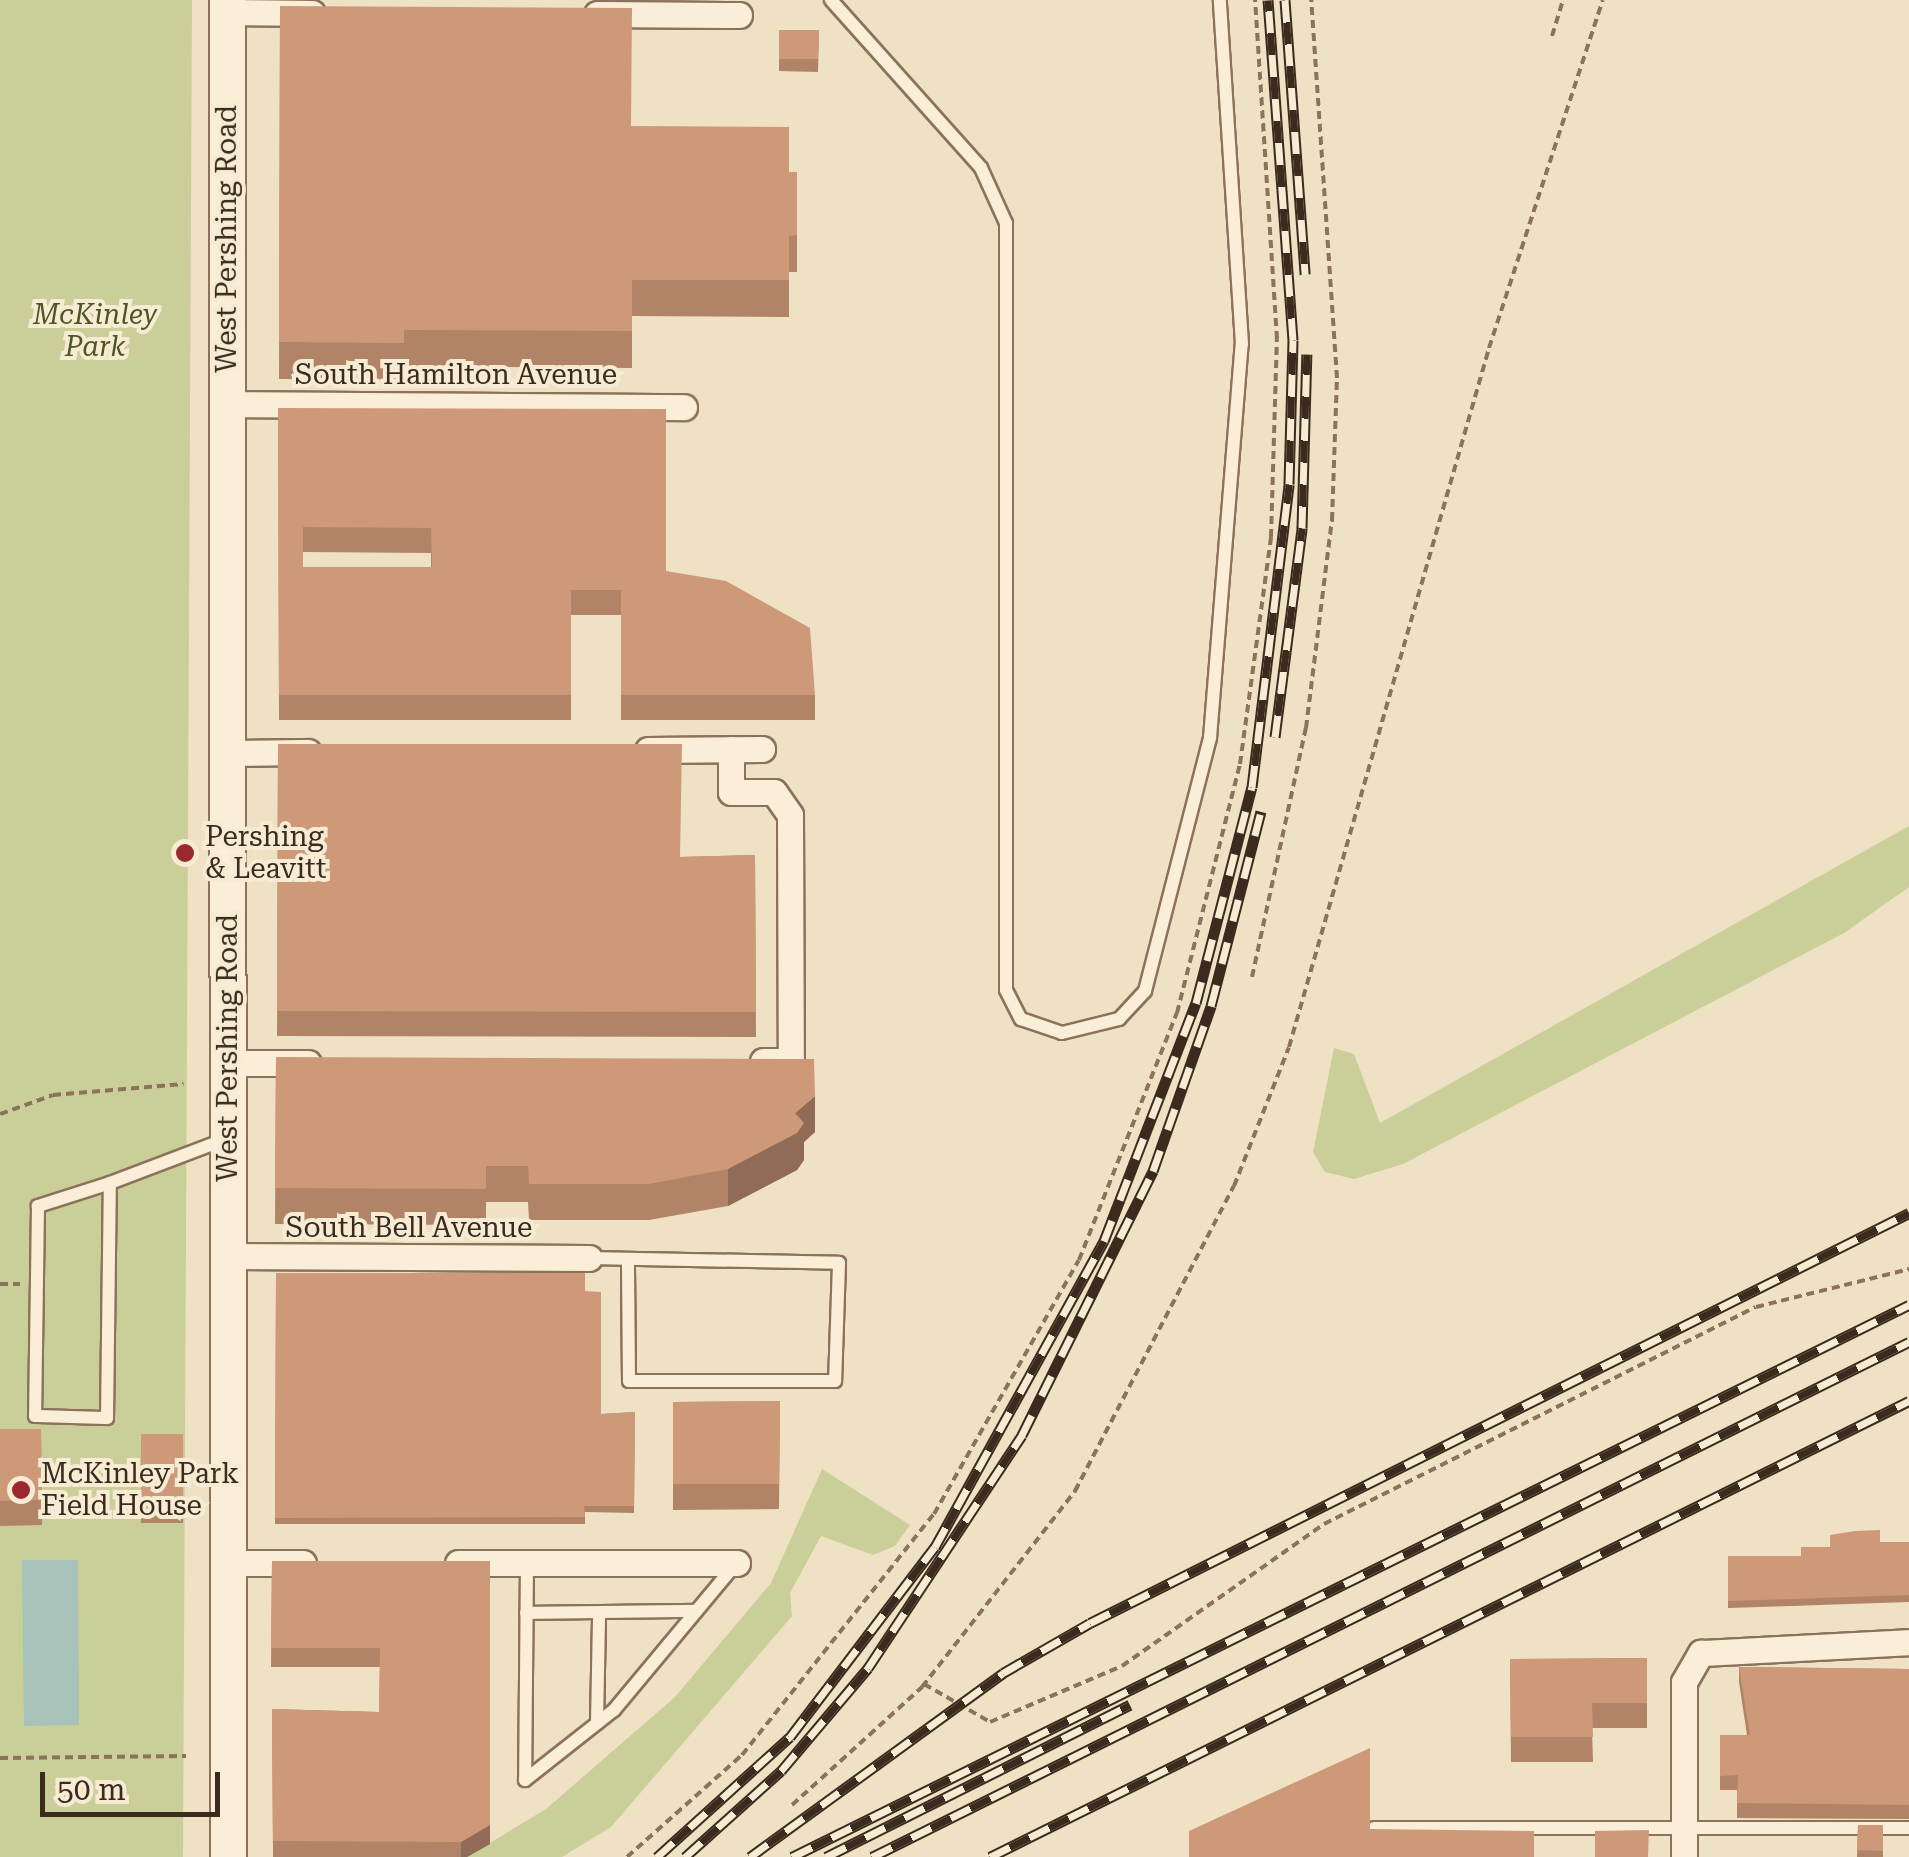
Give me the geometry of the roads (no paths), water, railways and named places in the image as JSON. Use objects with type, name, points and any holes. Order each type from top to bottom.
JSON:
[{"type":"main road","name":"West Pershing Road","points":[[227,6],[228,1857]]},
{"type":"street","points":[[227,6],[344,13]]},
{"type":"street","points":[[561,14],[739,15]]},
{"type":"street","name":"South Hamilton Avenue","points":[[228,404],[684,406]]},
{"type":"street","points":[[731,749],[731,792],[774,792],[790,815],[791,965],[791,1061],[732,1062]]},
{"type":"street","points":[[616,750],[762,749]]},
{"type":"street","points":[[228,753],[346,752]]},
{"type":"street","points":[[228,1064],[338,1063]]},
{"type":"street","name":"South Bell Avenue","points":[[228,1256],[589,1258]]},
{"type":"street","points":[[228,1564],[333,1563]]},
{"type":"street","points":[[430,1563],[737,1563]]},
{"type":"street","points":[[1684,1857],[1684,1682],[1701,1653],[1909,1642]]},
{"type":"lane","points":[[831,0],[980,168],[1006,224],[1006,976],[1021,1019],[1062,1033],[1119,1019],[1145,991],[1210,738],[1242,344],[1220,0]]},
{"type":"lane","points":[[110,1183],[107,1418],[35,1416],[38,1206],[228,1139]]},
{"type":"lane","points":[[589,1258],[628,1263],[839,1264],[835,1381],[629,1381],[628,1263]]},
{"type":"lane","points":[[526,1563],[525,1780],[598,1722],[737,1563]]},
{"type":"lane","points":[[526,1612],[599,1615],[696,1611]]},
{"type":"lane","points":[[598,1722],[599,1615]]},
{"type":"lane","points":[[1374,1828],[1909,1828]]},
{"type":"water","points":[[22,1560],[78,1560],[79,1725],[24,1726]]},
{"type":"railway","points":[[657,1857],[790,1737],[935,1547],[1104,1241],[1196,1003],[1252,787],[1289,484],[1293,340],[1268,0]]},
{"type":"railway","points":[[1285,0],[1305,274]]},
{"type":"railway","points":[[1275,737],[1302,528],[1307,354]]},
{"type":"railway","points":[[685,1857],[781,1771],[868,1668],[1022,1435],[1153,1171],[1211,1006],[1261,811]]},
{"type":"railway","points":[[750,1857],[1003,1673],[1090,1623],[1909,1213]]},
{"type":"railway","points":[[792,1857],[1909,1305]]},
{"type":"railway","points":[[872,1857],[1909,1342]]},
{"type":"railway","points":[[990,1857],[1909,1401]]},
{"type":"railway","points":[[826,1857],[1130,1705]]},
{"type":"place","name":"Pershing & Leavitt","points":[[185,853]]},
{"type":"place","name":"McKinley Park Field House","points":[[21,1490]]},
{"type":"park label","name":"McKinley Park","points":[[95,331]]}]
